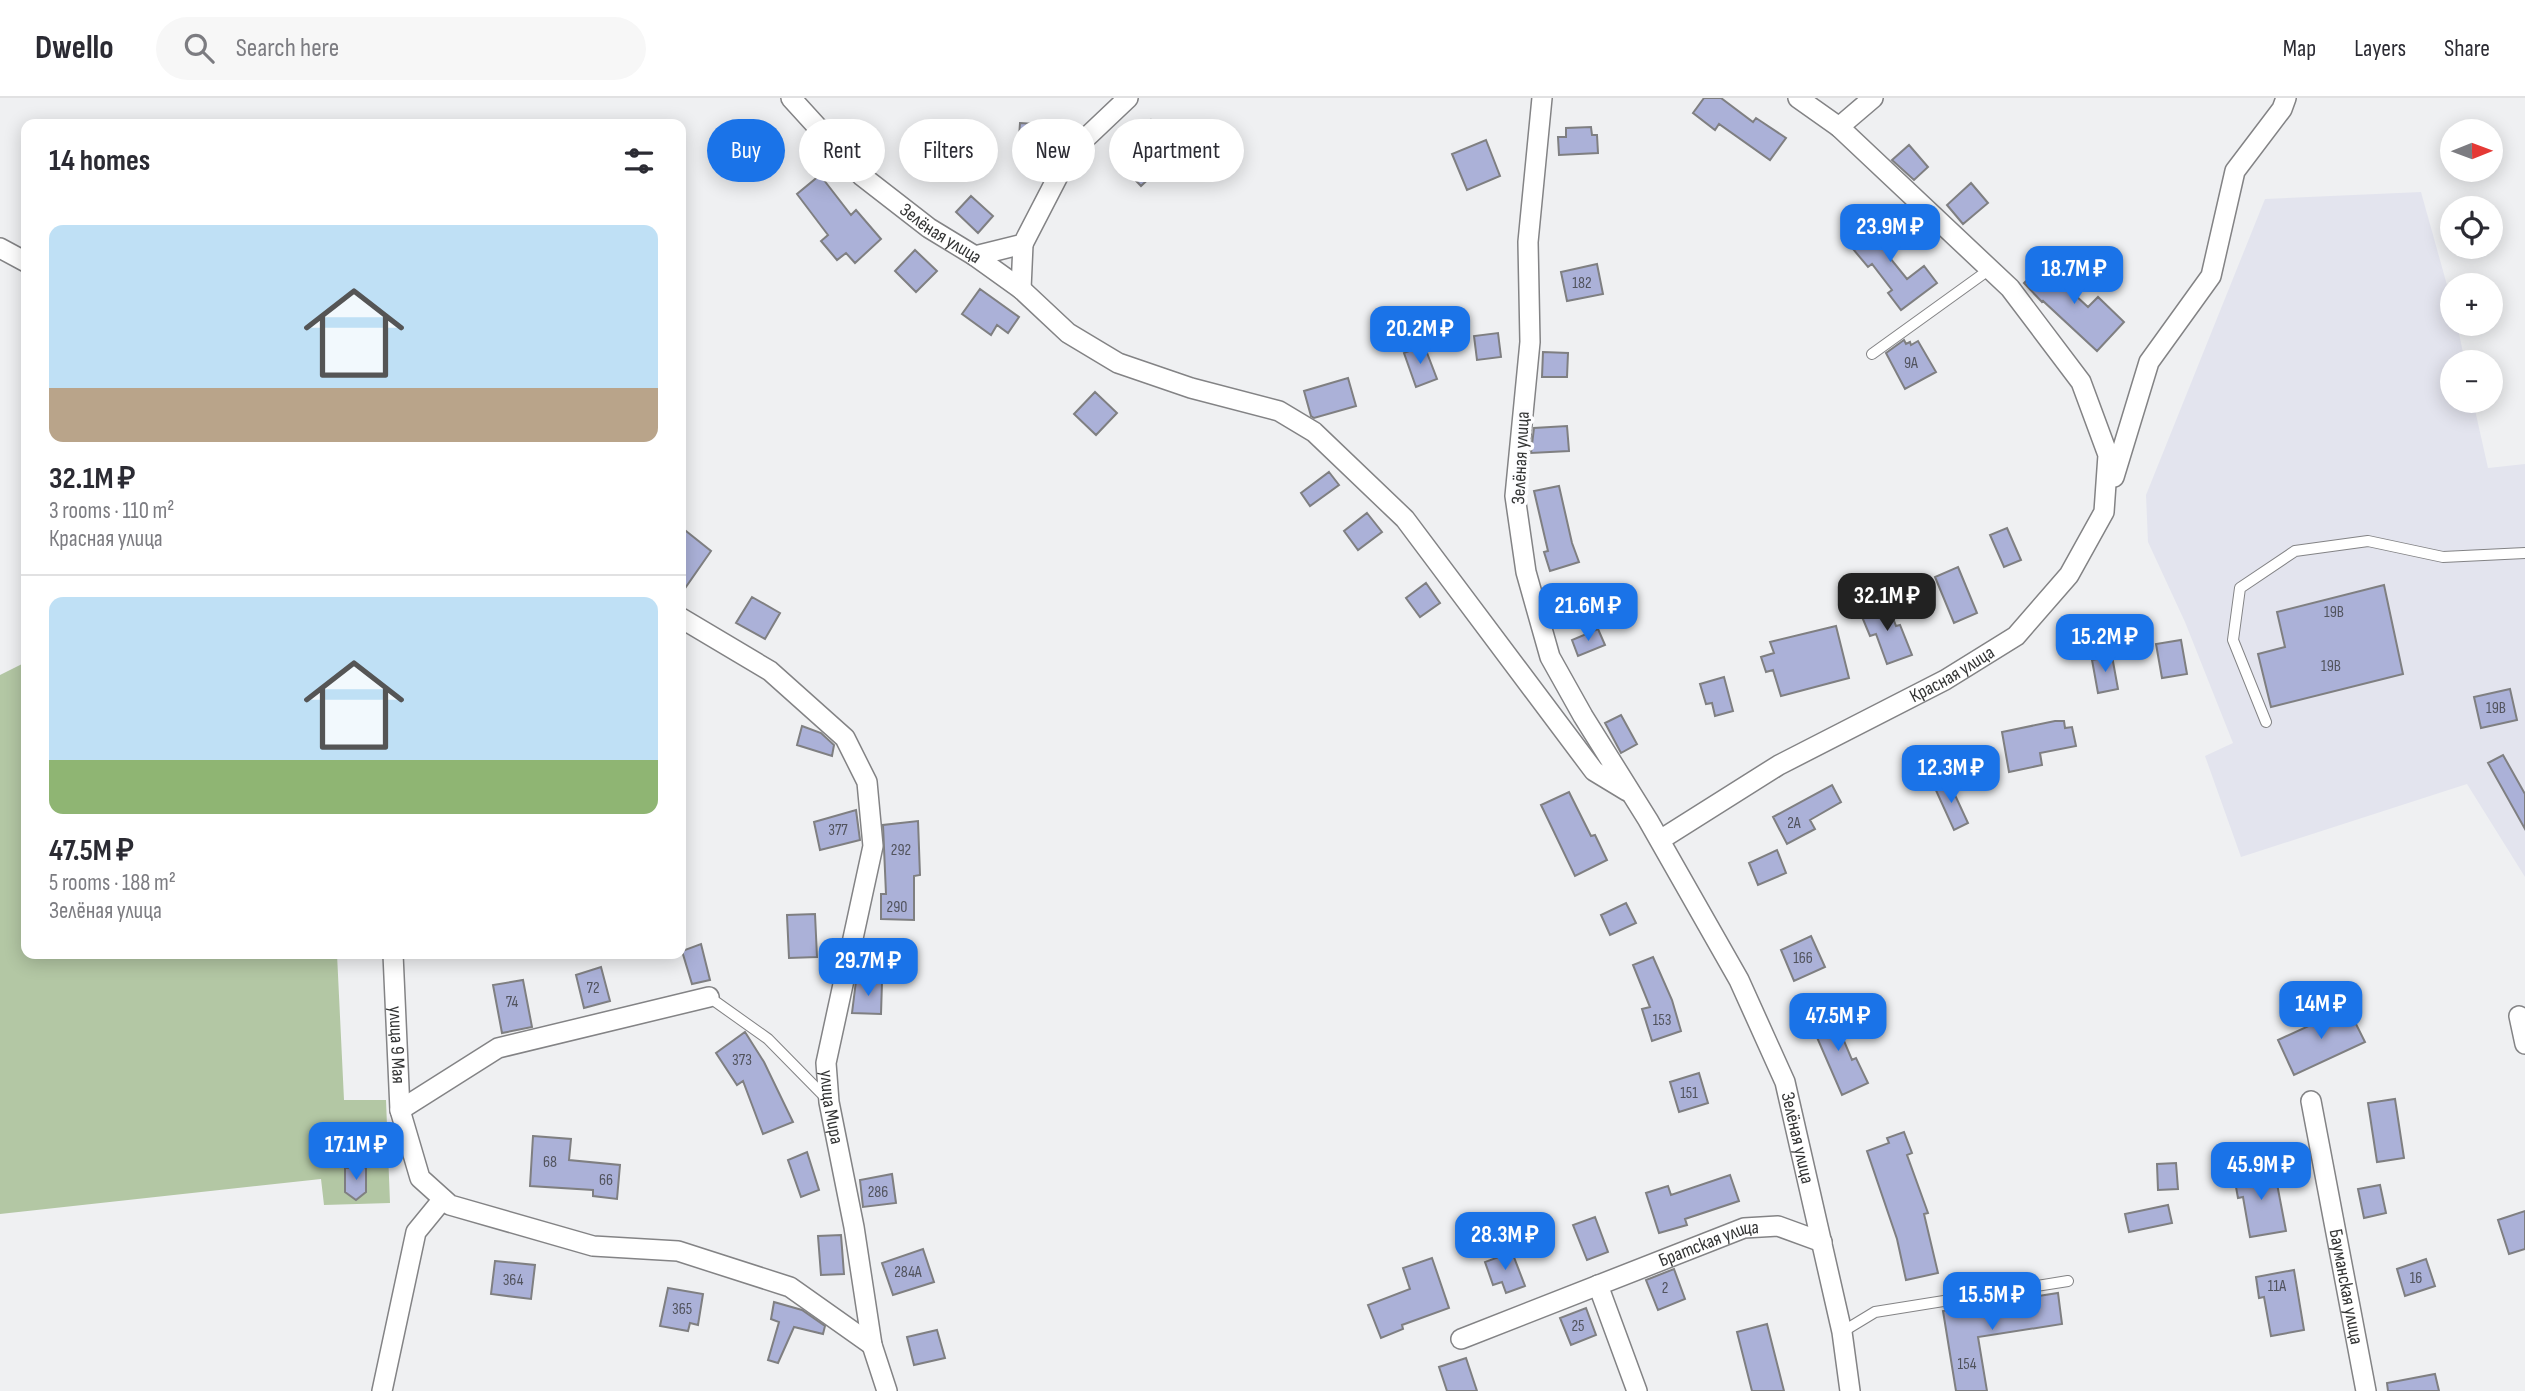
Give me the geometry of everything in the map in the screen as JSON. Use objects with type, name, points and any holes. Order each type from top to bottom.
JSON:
[{"type":"street","name":"Зелёная улица","points":[[792,98],[862,176],[929,228],[1021,289],[1068,333],[1118,363],[1191,388],[1279,411],[1314,432],[1405,519],[1594,771],[1631,793]]},
{"type":"street","points":[[1021,289],[1023,244],[1070,153],[1128,98]]},
{"type":"street","name":"Зелёная улица","points":[[1542,98],[1528,242],[1530,342],[1514,496],[1526,572],[1550,657],[1583,716],[1660,840],[1739,980],[1784,1082],[1842,1332],[1850,1391]]},
{"type":"street","name":"Красная улица","points":[[1660,840],[1779,765],[1945,680],[2016,636],[2069,575],[2104,512],[2108,455],[2081,382],[2010,288],[1839,127],[1798,98]]},
{"type":"street","points":[[1839,127],[1873,98]]},
{"type":"street","points":[[2104,512],[2149,362],[2211,275],[2235,171],[2282,109],[2286,98]]},
{"type":"street","points":[[975,256],[1023,244]]},
{"type":"street","points":[[0,248],[21,259]]},
{"type":"street","name":"улица Мира","points":[[686,621],[770,671],[845,738],[867,782],[873,846],[826,1063],[830,1102],[854,1227],[872,1345],[887,1391]]},
{"type":"street","name":"улица 9 Мая","points":[[393,959],[400,1110],[420,1178],[447,1202]]},
{"type":"street","points":[[400,1110],[498,1048],[709,997]]},
{"type":"street","points":[[2518,1016],[2525,1044]]},
{"type":"street","name":"Бауманская улица","points":[[2311,1101],[2366,1391]]},
{"type":"street","points":[[382,1391],[416,1232],[447,1202],[593,1246],[678,1251],[790,1287],[872,1345]]},
{"type":"street","name":"Братская улица","points":[[1461,1339],[1744,1228],[1778,1226],[1822,1241]]},
{"type":"street","points":[[1598,1285],[1637,1391]]},
{"type":"lane","points":[[1872,354],[1990,269]]},
{"type":"lane","points":[[2266,722],[2233,640],[2240,588],[2284,558],[2295,551],[2368,541],[2443,557],[2525,553]]},
{"type":"lane","points":[[709,997],[768,1039],[830,1102]]},
{"type":"lane","points":[[1842,1332],[1875,1312],[2068,1281]]},
{"type":"shaded area","points":[[2421,192],[2444,273],[2440,273],[2440,336],[2460,336],[2462,350],[2440,350],[2440,413],[2476,413],[2488,468],[2525,464],[2525,877],[2467,784],[2241,857],[2205,756],[2233,743],[2185,622],[2148,542],[2146,495],[2265,199]]},
{"type":"green space","points":[[21,664],[21,959],[337,959],[344,1100],[386,1100],[390,1203],[324,1205],[321,1179],[0,1214],[0,675]]},
{"type":"building","points":[[1704,98],[1721,98],[1753,122],[1756,118],[1786,138],[1770,160],[1719,124],[1715,130],[1693,113]]},
{"type":"building","points":[[1591,127],[1592,135],[1597,135],[1598,153],[1559,155],[1558,137],[1566,137],[1566,128]]},
{"type":"building","points":[[1486,140],[1500,176],[1467,190],[1452,154]]},
{"type":"building","points":[[1909,145],[1928,167],[1914,180],[1892,160]]},
{"type":"building","points":[[812,182],[825,182],[851,215],[856,210],[881,239],[855,263],[846,253],[837,260],[821,241],[828,235],[797,194]]},
{"type":"building","points":[[1971,183],[1988,203],[1963,224],[1947,205]]},
{"type":"building","points":[[971,196],[993,216],[978,233],[956,212]]},
{"type":"building","points":[[1880,217],[1900,241],[1886,253],[1907,279],[1924,266],[1937,283],[1901,310],[1888,293],[1892,290],[1872,264],[1868,267],[1848,243]]},
{"type":"building","points":[[915,250],[937,271],[916,292],[895,271]]},
{"type":"building","points":[[2050,258],[2068,278],[2062,283],[2088,307],[2098,297],[2124,322],[2097,351],[2024,283]]},
{"type":"building","points":[[1597,264],[1603,294],[1567,301],[1561,272]]},
{"type":"building","points":[[980,289],[1019,317],[1008,333],[997,325],[991,335],[962,314]]},
{"type":"building","points":[[1498,333],[1501,357],[1477,360],[1474,336]]},
{"type":"building","points":[[1904,340],[1911,345],[1918,341],[1936,372],[1905,389],[1886,353]]},
{"type":"building","points":[[1424,345],[1437,379],[1416,387],[1404,353]]},
{"type":"building","points":[[1543,352],[1568,353],[1567,377],[1542,377]]},
{"type":"building","points":[[1348,378],[1356,406],[1314,418],[1311,416],[1304,391]]},
{"type":"building","points":[[1095,392],[1117,413],[1096,435],[1074,414]]},
{"type":"building","points":[[1567,426],[1569,451],[1531,453],[1534,428]]},
{"type":"building","points":[[1329,472],[1339,485],[1310,506],[1301,493]]},
{"type":"building","points":[[1559,486],[1579,562],[1550,571],[1544,552],[1548,551],[1534,491]]},
{"type":"building","points":[[1367,513],[1382,532],[1358,550],[1344,531]]},
{"type":"building","points":[[2007,528],[2021,560],[2004,567],[1990,535]]},
{"type":"building","points":[[686,531],[711,551],[686,587]]},
{"type":"building","points":[[1958,567],[1977,613],[1954,623],[1935,577]]},
{"type":"building","points":[[1426,583],[1440,603],[1420,617],[1406,598]]},
{"type":"building","points":[[2384,585],[2403,674],[2271,707],[2258,654],[2285,647],[2277,612]]},
{"type":"building","points":[[752,597],[780,613],[765,639],[736,623]]},
{"type":"building","points":[[1887,602],[1912,655],[1887,664],[1876,634],[1870,636],[1860,612]]},
{"type":"building","points":[[1836,626],[1849,678],[1781,696],[1773,670],[1766,672],[1761,657],[1774,653],[1770,642]]},
{"type":"building","points":[[1598,629],[1605,645],[1578,656],[1572,640]]},
{"type":"building","points":[[2181,640],[2187,674],[2162,678],[2156,644]]},
{"type":"building","points":[[2112,656],[2118,689],[2098,693],[2092,660]]},
{"type":"building","points":[[1724,677],[1733,711],[1715,716],[1712,703],[1706,704],[1700,684]]},
{"type":"building","points":[[2510,689],[2517,720],[2481,728],[2474,697]]},
{"type":"building","points":[[1621,715],[1637,744],[1621,753],[1605,723]]},
{"type":"building","points":[[2064,721],[2065,728],[2072,727],[2076,746],[2040,753],[2042,765],[2009,772],[2002,732]]},
{"type":"building","points":[[802,726],[821,733],[834,745],[832,756],[797,745]]},
{"type":"building","points":[[2503,755],[2525,794],[2525,829],[2488,763]]},
{"type":"building","points":[[1948,780],[1968,823],[1954,830],[1934,786]]},
{"type":"building","points":[[1832,785],[1841,802],[1810,820],[1815,829],[1787,844],[1773,817]]},
{"type":"building","points":[[1569,792],[1591,836],[1595,835],[1607,860],[1575,876],[1541,805]]},
{"type":"building","points":[[856,810],[860,840],[820,850],[814,822]]},
{"type":"building","points":[[918,821],[920,875],[914,876],[914,920],[881,919],[881,894],[886,894],[883,825]]},
{"type":"building","points":[[1777,850],[1786,873],[1758,885],[1749,863]]},
{"type":"building","points":[[1626,903],[1636,923],[1610,935],[1601,915]]},
{"type":"building","points":[[815,914],[817,957],[789,958],[787,915]]},
{"type":"building","points":[[1811,936],[1825,967],[1794,981],[1781,950]]},
{"type":"building","points":[[701,944],[710,980],[692,984],[684,959],[686,950]]},
{"type":"building","points":[[1653,957],[1672,1000],[1681,1031],[1652,1041],[1642,1009],[1650,1007],[1633,965]]},
{"type":"building","points":[[601,967],[610,1001],[584,1008],[576,975]]},
{"type":"building","points":[[523,980],[532,1027],[502,1033],[493,985]]},
{"type":"building","points":[[856,981],[882,982],[881,1014],[852,1013]]},
{"type":"building","points":[[2348,1008],[2365,1042],[2294,1075],[2278,1040]]},
{"type":"building","points":[[1831,1010],[1852,1060],[1856,1058],[1868,1083],[1842,1095],[1809,1019]]},
{"type":"building","points":[[745,1032],[764,1062],[793,1122],[763,1134],[743,1081],[737,1085],[716,1053]]},
{"type":"building","points":[[1699,1073],[1708,1103],[1679,1112],[1670,1082]]},
{"type":"building","points":[[2395,1099],[2404,1158],[2377,1162],[2368,1103]]},
{"type":"building","points":[[1904,1132],[1912,1153],[1907,1155],[1928,1213],[1924,1214],[1938,1273],[1906,1280],[1897,1239],[1867,1151],[1889,1143],[1887,1138]]},
{"type":"building","points":[[533,1136],[571,1139],[569,1160],[620,1165],[617,1199],[593,1196],[593,1190],[530,1186]]},
{"type":"building","points":[[807,1152],[819,1190],[801,1197],[788,1160]]},
{"type":"building","points":[[2176,1163],[2178,1189],[2158,1190],[2157,1164]]},
{"type":"building","points":[[366,1167],[366,1192],[356,1200],[345,1192],[345,1168]]},
{"type":"building","points":[[2274,1168],[2286,1231],[2250,1237],[2243,1197],[2238,1198],[2234,1176]]},
{"type":"building","points":[[892,1174],[896,1203],[863,1207],[860,1180]]},
{"type":"building","points":[[1730,1175],[1739,1201],[1685,1219],[1687,1225],[1659,1233],[1646,1193],[1668,1186],[1671,1195]]},
{"type":"building","points":[[2380,1185],[2386,1213],[2364,1218],[2358,1189]]},
{"type":"building","points":[[2168,1205],[2172,1223],[2129,1232],[2125,1214]]},
{"type":"building","points":[[2525,1211],[2525,1249],[2509,1254],[2498,1220]]},
{"type":"building","points":[[1595,1217],[1608,1252],[1587,1260],[1573,1225]]},
{"type":"building","points":[[841,1235],[844,1274],[821,1275],[818,1236]]},
{"type":"building","points":[[923,1249],[934,1282],[893,1295],[882,1263]]},
{"type":"building","points":[[1512,1252],[1525,1286],[1506,1293],[1502,1282],[1493,1285],[1485,1262]]},
{"type":"building","points":[[1432,1258],[1449,1308],[1402,1325],[1403,1329],[1381,1338],[1368,1305],[1410,1289],[1403,1268]]},
{"type":"building","points":[[2426,1259],[2435,1286],[2405,1296],[2397,1269]]},
{"type":"building","points":[[495,1261],[535,1265],[531,1299],[491,1294]]},
{"type":"building","points":[[1674,1269],[1685,1299],[1658,1310],[1646,1280]]},
{"type":"building","points":[[2294,1270],[2304,1330],[2271,1336],[2264,1297],[2259,1298],[2256,1277]]},
{"type":"building","points":[[668,1288],[703,1294],[698,1325],[690,1323],[688,1331],[660,1326]]},
{"type":"building","points":[[2058,1293],[2062,1324],[1978,1337],[1987,1391],[1956,1391],[1943,1311]]},
{"type":"building","points":[[774,1302],[802,1310],[825,1326],[823,1334],[794,1327],[778,1363],[768,1360],[779,1322],[771,1319]]},
{"type":"building","points":[[1586,1308],[1596,1335],[1571,1345],[1560,1318]]},
{"type":"building","points":[[1767,1324],[1784,1391],[1752,1391],[1737,1332]]},
{"type":"building","points":[[937,1330],[945,1358],[914,1365],[907,1337]]},
{"type":"building","points":[[1466,1358],[1477,1391],[1447,1391],[1439,1367]]},
{"type":"building","points":[[2435,1374],[2439,1391],[2388,1391],[2387,1383]]}]
